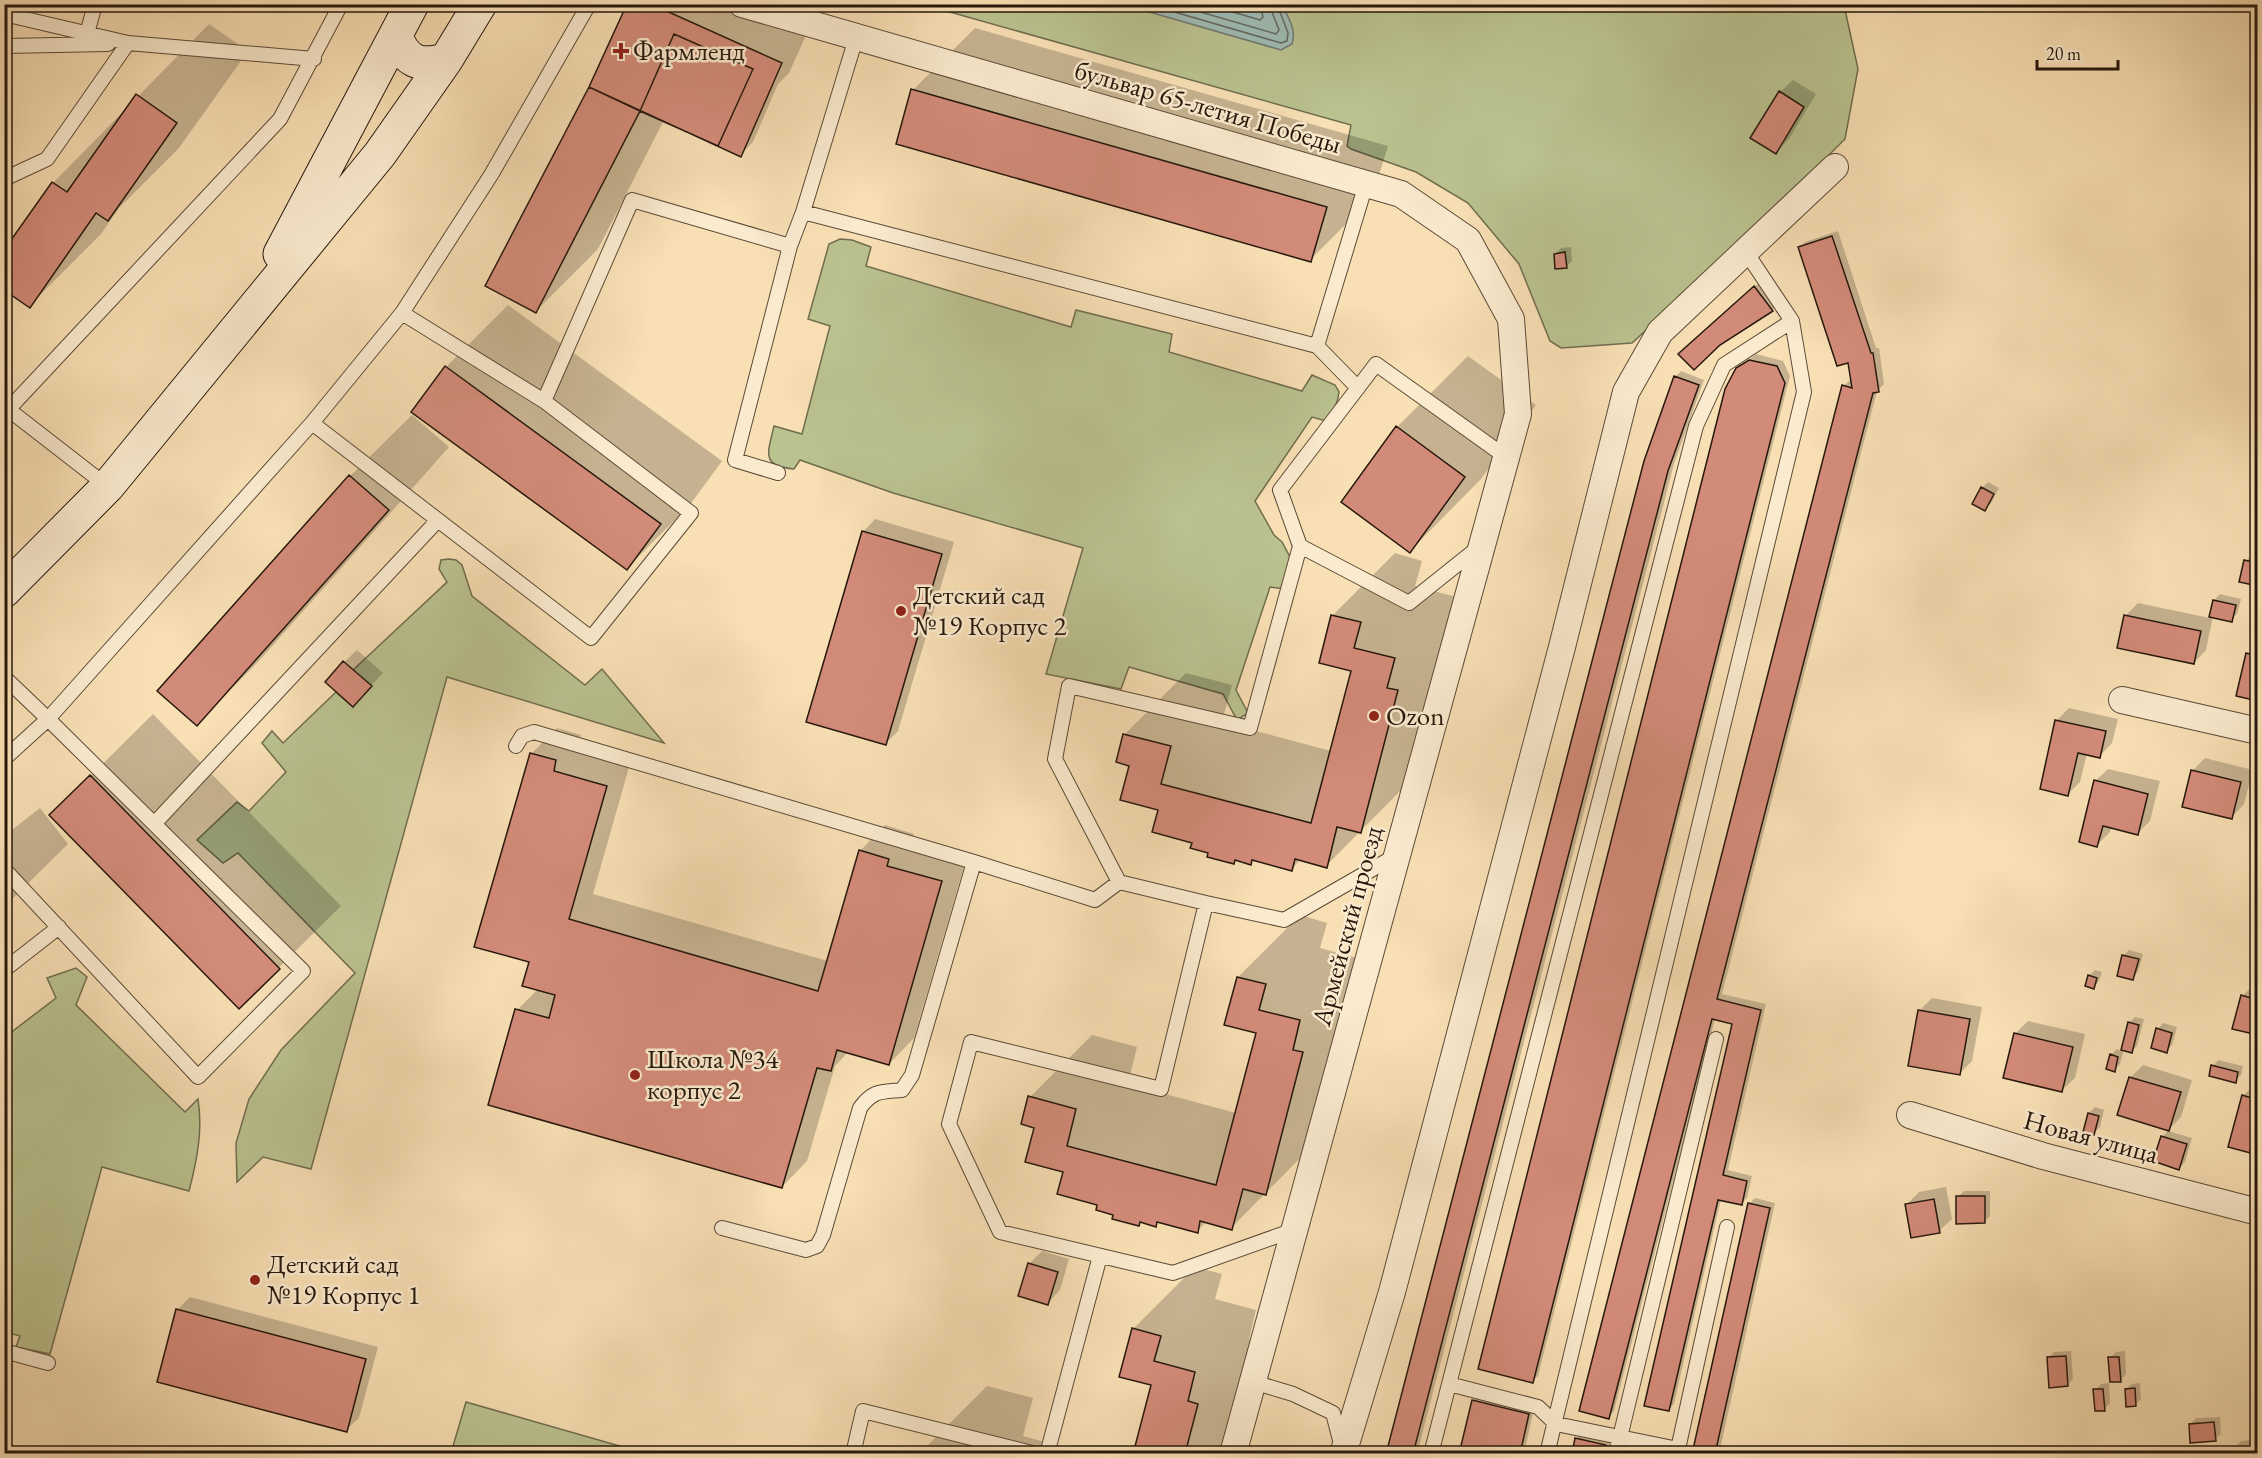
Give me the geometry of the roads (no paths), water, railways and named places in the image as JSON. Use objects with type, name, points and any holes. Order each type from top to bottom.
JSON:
[{"type":"main road","points":[[244,321],[412,4]]},
{"type":"main road","points":[[4,591],[108,486],[380,154],[446,60],[480,4]]},
{"type":"main road","points":[[395,36],[402,51],[414,62],[433,64],[446,60]]},
{"type":"street","name":"бульвар 65-летия Победы","points":[[742,4],[1401,194],[1468,240],[1511,319],[1518,414]]},
{"type":"street","points":[[1343,1453],[1398,1269],[1563,647],[1626,392],[1660,332],[1835,167]]},
{"type":"street","name":"Армейский проезд","points":[[1233,1454],[1518,414]]},
{"type":"street","points":[[2122,700],[2258,731]]},
{"type":"street","name":"Новая улица","points":[[1910,1115],[2043,1156],[2258,1212]]},
{"type":"lane","points":[[87,34],[95,4]]},
{"type":"lane","points":[[108,486],[6,410],[280,119],[314,59],[341,4]]},
{"type":"lane","points":[[4,759],[48,719],[312,423],[402,313],[491,175],[589,4]]},
{"type":"lane","points":[[4,14],[128,43]]},
{"type":"lane","points":[[778,473],[735,460],[790,246],[803,212],[856,38]]},
{"type":"lane","points":[[4,179],[47,159],[128,43]]},
{"type":"lane","points":[[4,46],[128,43],[314,59]]},
{"type":"lane","points":[[1317,346],[1366,184]]},
{"type":"lane","points":[[544,401],[632,200],[790,246]]},
{"type":"lane","points":[[803,212],[1317,346],[1358,388]]},
{"type":"lane","points":[[1547,1454],[1804,392],[1792,321],[1746,252]]},
{"type":"lane","points":[[312,423],[591,638],[691,513],[544,401],[402,313]]},
{"type":"lane","points":[[1431,1454],[1696,426],[1724,365],[1792,321]]},
{"type":"lane","points":[[1397,855],[1284,920],[1119,882],[1056,759],[1069,686],[1250,728],[1300,546],[1280,490],[1376,364],[1506,457]]},
{"type":"lane","points":[[154,824],[438,520]]},
{"type":"lane","points":[[1300,546],[1409,603],[1482,545]]},
{"type":"lane","points":[[4,677],[303,971],[198,1077],[4,869]]},
{"type":"lane","points":[[516,746],[522,735],[534,732],[1095,900],[1119,882]]},
{"type":"lane","points":[[722,1228],[806,1250],[817,1246],[823,1235],[860,1108],[868,1096],[879,1092],[902,1090],[912,1075],[974,862]]},
{"type":"lane","points":[[1206,903],[1161,1089],[971,1042],[949,1124],[1000,1232],[1173,1273],[1294,1230]]},
{"type":"lane","points":[[4,970],[59,927]]},
{"type":"lane","points":[[1616,1454],[1716,1039]]},
{"type":"lane","points":[[1449,1384],[1538,1407],[1556,1424],[1677,1451],[1727,1227]]},
{"type":"lane","points":[[1047,1454],[1100,1256]]},
{"type":"lane","points":[[4,1351],[48,1363]]},
{"type":"lane","points":[[1253,1382],[1293,1394],[1333,1413],[1343,1453]]},
{"type":"lane","points":[[853,1454],[863,1411],[1036,1454]]},
{"type":"water","points":[[1125,5],[1282,5],[1291,24],[1292,44],[1281,50]]},
{"type":"place","name":"Фармленд","points":[[621,51]]},
{"type":"place","name":"Детский сад №19 Корпус 2","points":[[901,611]]},
{"type":"place","name":"Ozon","points":[[1374,716]]},
{"type":"place","name":"Школа №34 корпус 2","points":[[635,1075]]},
{"type":"place","name":"Детский сад №19 Корпус 1","points":[[255,1280]]}]
